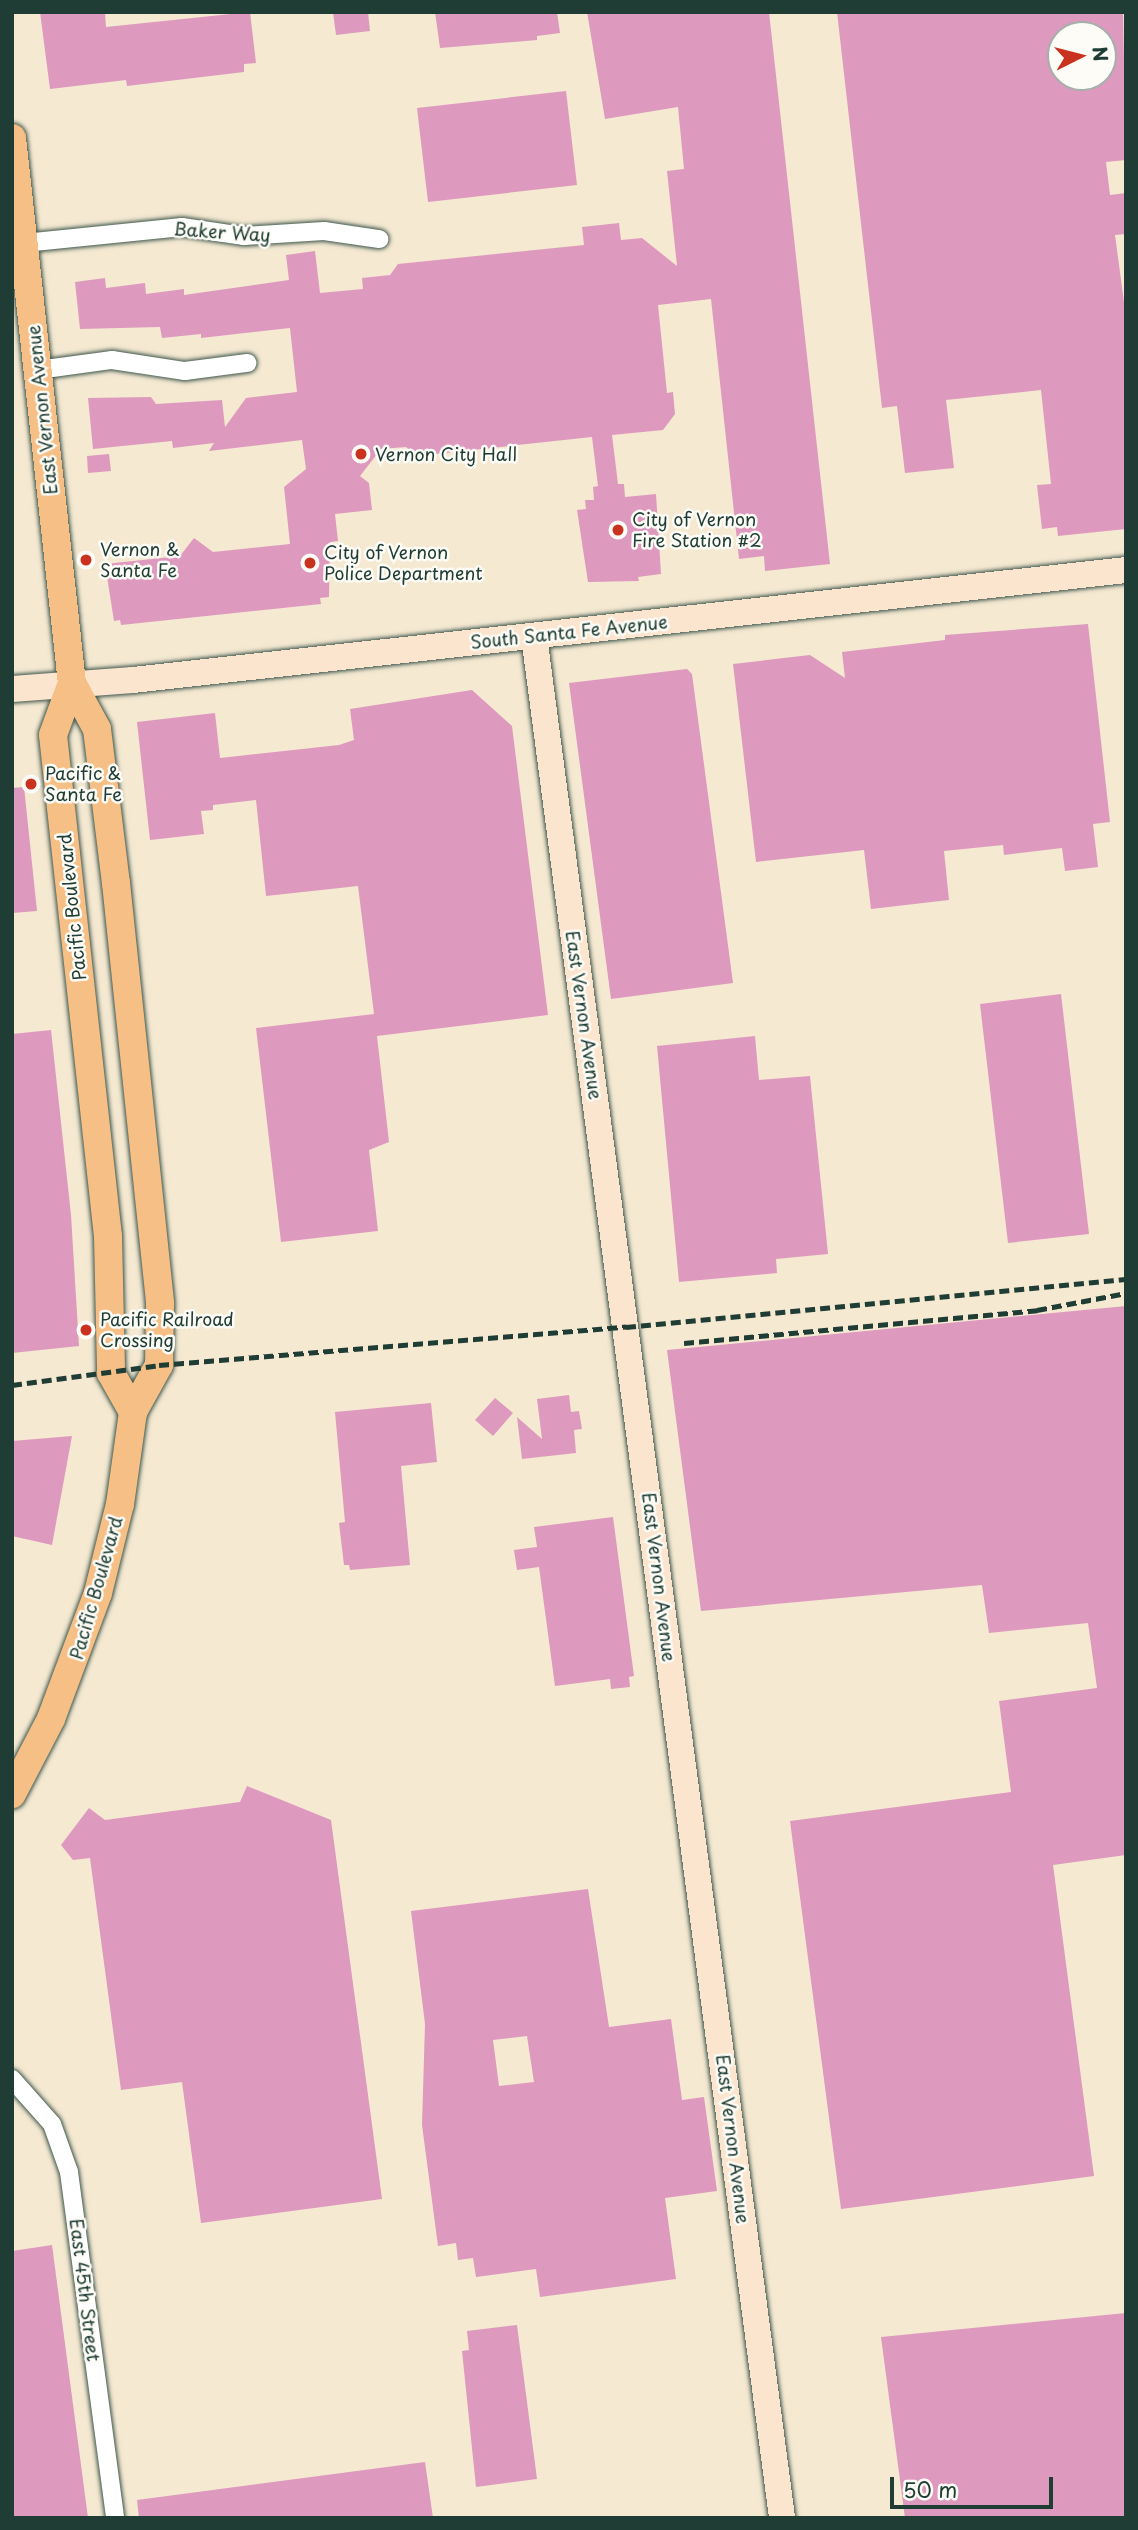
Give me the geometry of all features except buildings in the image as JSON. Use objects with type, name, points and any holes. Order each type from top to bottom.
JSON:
[{"type":"main road","name":"East Vernon Avenue","points":[[12,138],[72,682]]},
{"type":"main road","name":"Pacific Boulevard","points":[[72,682],[53,735],[108,1236],[111,1373],[133,1412]]},
{"type":"main road","name":"Pacific Boulevard","points":[[12,1794],[81,1649],[111,1548],[133,1412],[159,1366],[155,1227],[97,729],[72,682]]},
{"type":"street","name":"Baker Way","points":[[24,243],[182,227],[244,236],[324,232],[379,239]]},
{"type":"street","points":[[37,370],[112,360],[185,371],[247,363]]},
{"type":"street","name":"South Santa Fe Avenue","points":[[12,689],[72,682],[133,680],[1126,570]]},
{"type":"street","name":"East Vernon Avenue","points":[[534,636],[782,2518]]},
{"type":"street","name":"East 45th Street","points":[[12,2079],[52,2124],[69,2172],[115,2518]]},
{"type":"railway","points":[[12,1385],[159,1365],[626,1327],[1126,1279]]},
{"type":"railway","points":[[684,1343],[1037,1310],[1126,1293]]},
{"type":"place","name":"Vernon City Hall","points":[[361,454]]},
{"type":"place","name":"City of Vernon Fire Station #2","points":[[618,530]]},
{"type":"place","name":"Vernon & Santa Fe","points":[[86,560]]},
{"type":"place","name":"City of Vernon Police Department","points":[[310,563]]},
{"type":"place","name":"Pacific & Santa Fe","points":[[31,784]]},
{"type":"place","name":"Pacific Railroad Crossing","points":[[86,1330]]}]
